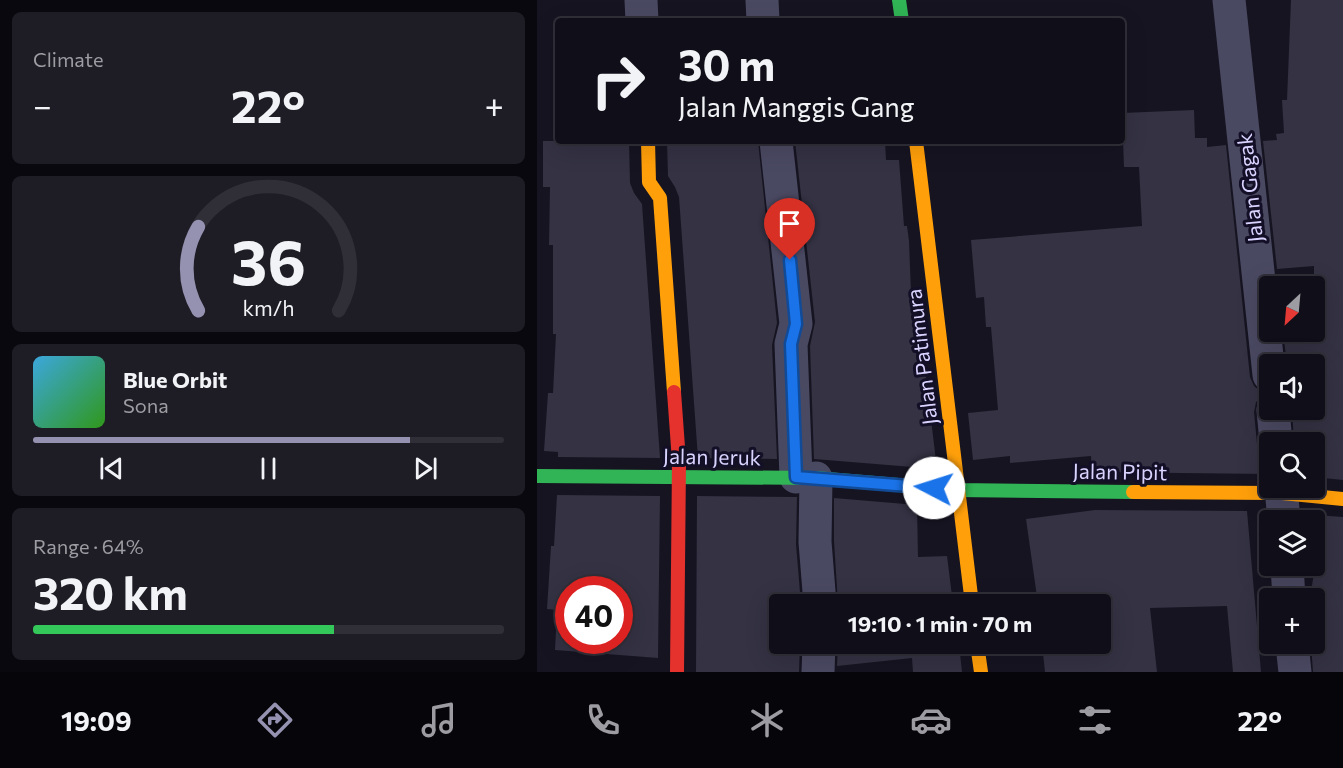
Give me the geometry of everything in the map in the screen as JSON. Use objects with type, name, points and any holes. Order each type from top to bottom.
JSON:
[{"type":"street","points":[[641,0],[642,18]]},
{"type":"street","points":[[762,0],[763,18]]},
{"type":"street","points":[[899,0],[902,18]]},
{"type":"street","name":"Jalan Gagak","points":[[1229,0],[1267,354]]},
{"type":"street","points":[[648,144],[649,182],[660,198],[678,476],[677,672]]},
{"type":"street","points":[[776,144],[796,324],[791,344],[819,594]]},
{"type":"street","name":"Jalan Patimura","points":[[916,144],[971,594]]},
{"type":"street","name":"Jalan Jeruk","points":[[537,476],[806,478],[957,490]]},
{"type":"street","name":"Jalan Pipit","points":[[957,490],[1282,500],[1343,499]]},
{"type":"street","points":[[818,672],[819,654]]},
{"type":"street","points":[[978,654],[981,672]]},
{"type":"street","points":[[1294,654],[1295,672]]},
{"type":"building","points":[[1291,0],[1343,0],[1343,480],[1325,478],[1325,432],[1293,432],[1293,420],[1325,420],[1325,354],[1286,354],[1284,342],[1325,342],[1325,276],[1314,276],[1314,266],[1277,269],[1263,141],[1277,140],[1276,134],[1284,133],[1282,100],[1287,100]]},
{"type":"building","points":[[1194,110],[1195,138],[1207,138],[1207,147],[1226,145],[1250,377],[1259,390],[1259,399],[1256,402],[1254,412],[1259,448],[1259,474],[1092,472],[1091,456],[1010,463],[1010,456],[973,460],[968,413],[998,410],[991,327],[986,327],[984,297],[976,298],[971,240],[1142,226],[1139,167],[1124,167],[1123,144],[1125,144],[1125,113]]},
{"type":"building","points":[[543,141],[555,141],[555,144],[629,144],[630,183],[642,204],[660,458],[558,457],[558,452],[544,451],[548,393],[553,393],[556,334],[553,334],[553,245],[549,245],[550,187],[543,187]]},
{"type":"building","points":[[667,144],[758,144],[777,323],[772,345],[777,459],[698,458],[679,197],[668,176]]},
{"type":"building","points":[[795,144],[885,144],[886,160],[899,160],[904,226],[907,226],[909,241],[911,293],[913,293],[918,354],[923,353],[937,469],[814,459],[810,346],[815,322]]},
{"type":"building","points":[[557,495],[660,496],[658,658],[606,654],[633,654],[633,576],[555,576],[555,610],[547,609],[551,546],[554,546]]},
{"type":"building","points":[[697,496],[797,497],[796,544],[800,594],[769,594],[769,654],[800,654],[799,672],[696,672]]},
{"type":"building","points":[[834,498],[917,505],[918,557],[947,556],[952,594],[837,594]]},
{"type":"building","points":[[1095,510],[1247,511],[1261,672],[1233,672],[1227,606],[1150,608],[1157,672],[1045,672],[1043,654],[1111,654],[1111,594],[1037,594],[1026,519]]},
{"type":"building","points":[[1325,516],[1343,517],[1343,672],[1313,672],[1312,654],[1325,654],[1325,588],[1312,588],[1314,576],[1325,576]]},
{"type":"building","points":[[838,654],[960,654],[962,672],[913,672],[912,658],[837,666]]},
{"type":"traffic: fast","points":[[899,0],[902,18]]},
{"type":"traffic: fast","points":[[537,476],[816,478],[957,490],[1133,492]]},
{"type":"traffic: slow","points":[[648,144],[649,182],[660,198],[674,392]]},
{"type":"traffic: slow","points":[[916,144],[971,594]]},
{"type":"traffic: slow","points":[[1133,492],[1282,493],[1343,499]]},
{"type":"traffic: slow","points":[[978,654],[981,672]]},
{"type":"traffic: jam","points":[[674,392],[679,461],[677,672]]},
{"type":"route","points":[[790,260],[796,324],[791,344],[796,477],[934,488]]}]
